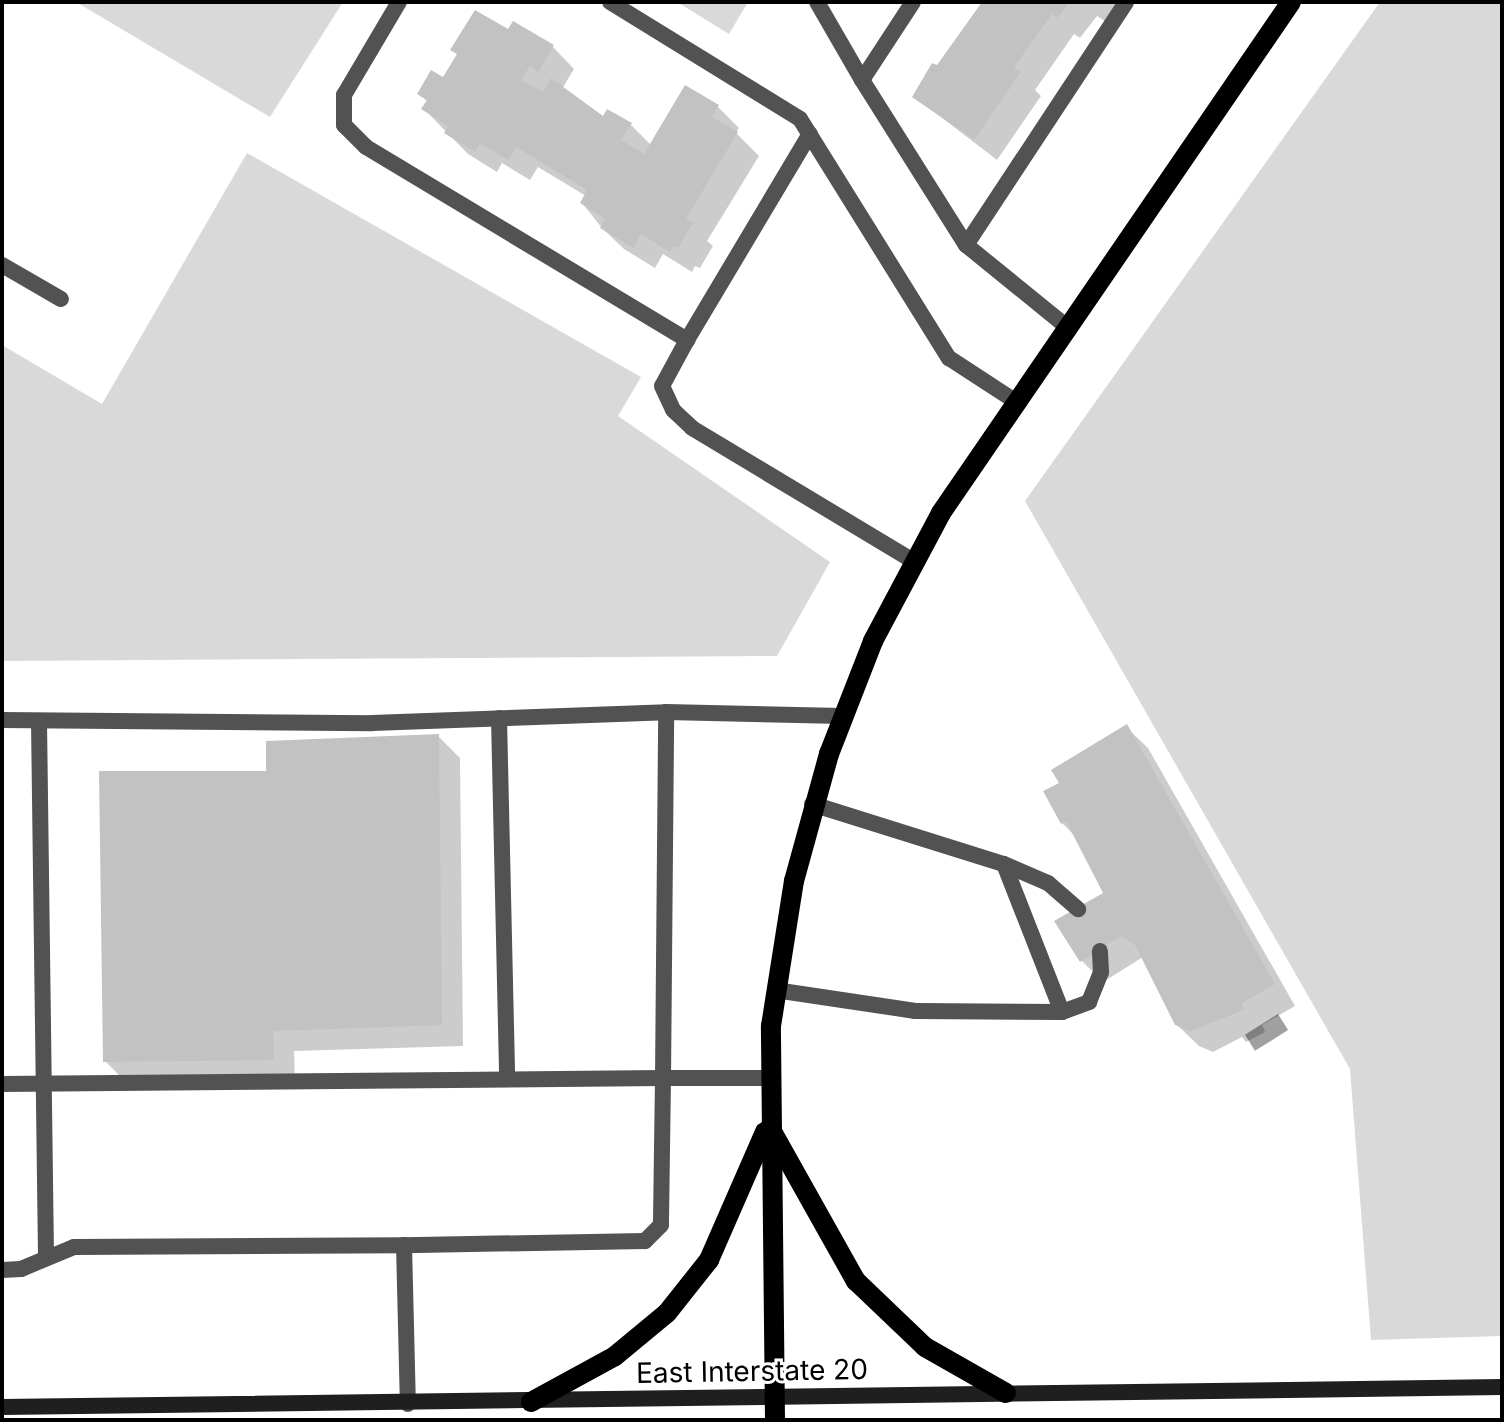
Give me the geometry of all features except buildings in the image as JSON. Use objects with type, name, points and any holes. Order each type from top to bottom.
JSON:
[{"type":"main road","points":[[775,1420],[768,1125],[775,990],[812,804],[843,716],[913,561],[1015,401],[1291,2]]},
{"type":"main road","points":[[768,1125],[856,1281],[925,1347],[1006,1393]]},
{"type":"main road","points":[[531,1402],[615,1356],[667,1313],[709,1260],[768,1125]]},
{"type":"main road","name":"East Interstate 20","points":[[2,1407],[408,1404],[1502,1387]]},
{"type":"lane","points":[[399,2],[344,95],[344,125],[366,147],[687,340]]},
{"type":"lane","points":[[610,2],[800,119],[949,358],[1015,401]]},
{"type":"lane","points":[[817,2],[862,80],[966,245],[1067,327]]},
{"type":"lane","points":[[862,80],[913,2]]},
{"type":"lane","points":[[966,245],[1126,2]]},
{"type":"lane","points":[[810,134],[662,386],[673,410],[692,428],[913,561]]},
{"type":"lane","points":[[2,265],[61,299]]},
{"type":"lane","points":[[2,720],[372,723],[666,712],[843,716]]},
{"type":"lane","points":[[2,1270],[74,1247],[645,1241],[661,1225],[666,712]]},
{"type":"lane","points":[[499,718],[507,1079]]},
{"type":"lane","points":[[39,721],[46,1258]]},
{"type":"lane","points":[[812,804],[1004,864],[1048,883],[1078,909]]},
{"type":"lane","points":[[1004,864],[1062,1012]]},
{"type":"lane","points":[[775,990],[915,1011],[1062,1012],[1089,1002],[1101,972],[1100,951]]},
{"type":"lane","points":[[2,1084],[770,1078]]},
{"type":"lane","points":[[404,1245],[408,1404]]},
{"type":"shaded area","points":[[76,2],[343,2],[270,117]]},
{"type":"shaded area","points":[[677,2],[748,2],[729,34]]},
{"type":"shaded area","points":[[1380,2],[1502,2],[1502,1336],[1371,1340],[1350,1069],[1025,501]]},
{"type":"shaded area","points":[[247,153],[641,377],[618,416],[830,562],[777,656],[2,661],[2,345],[102,404]]},
{"type":"shaded area","points":[[1278,1014],[1288,1030],[1255,1051],[1245,1035]]}]
